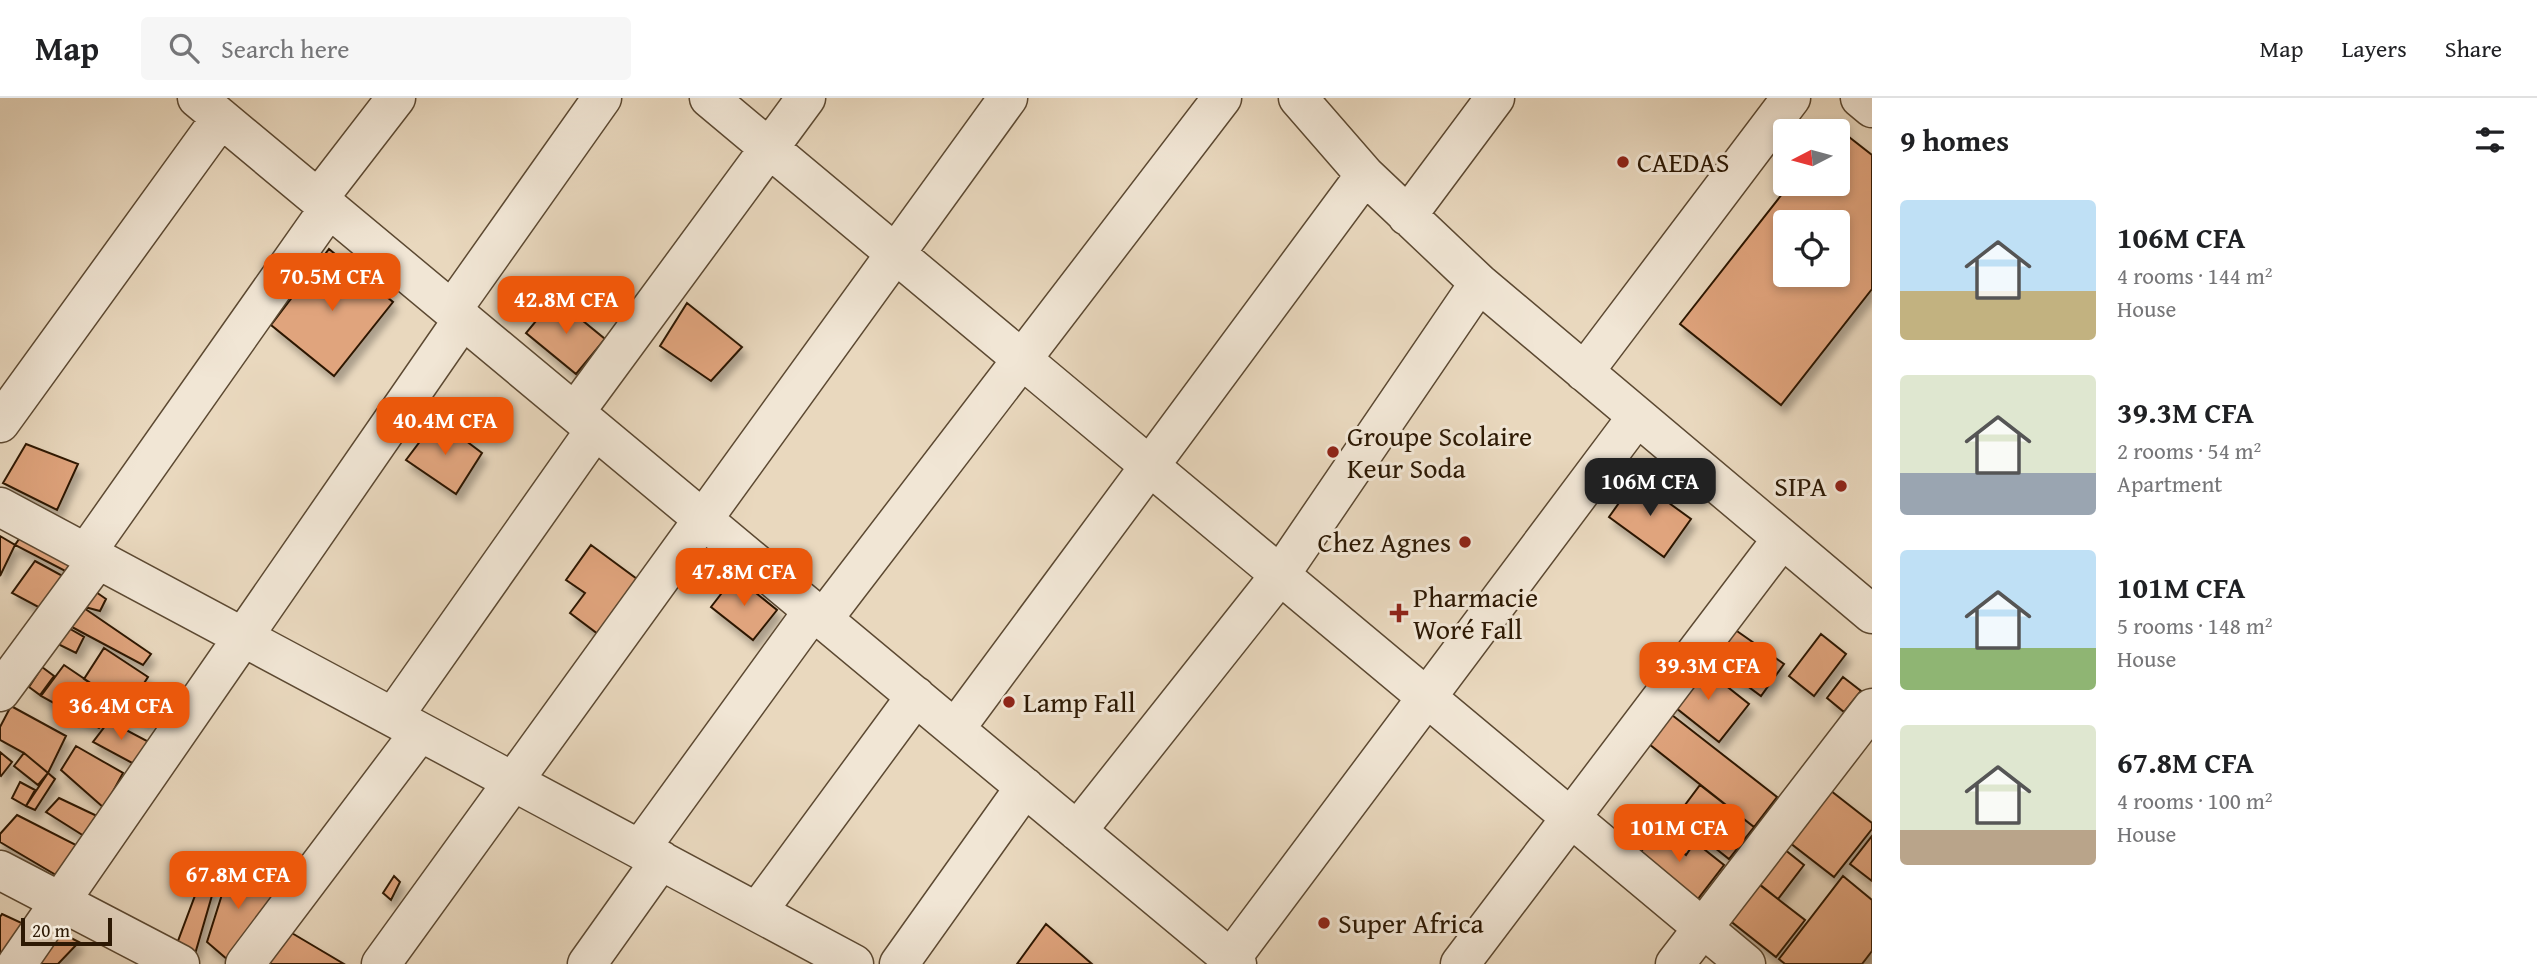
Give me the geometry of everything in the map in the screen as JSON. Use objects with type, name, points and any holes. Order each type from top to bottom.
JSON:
[{"type":"street","points":[[0,692],[396,98]]},
{"type":"street","points":[[17,964],[243,637],[602,98]]},
{"type":"street","points":[[709,98],[1746,964]]},
{"type":"street","points":[[245,964],[406,724],[585,421],[769,148],[806,98]]},
{"type":"street","points":[[381,964],[1007,98]]},
{"type":"street","points":[[587,964],[650,855],[818,615],[1022,359],[1222,98]]},
{"type":"street","points":[[1298,98],[1366,175],[1479,283],[1636,418],[1872,614]]},
{"type":"street","points":[[1407,215],[1495,98]]},
{"type":"street","points":[[1584,372],[1791,98]]},
{"type":"street","points":[[1860,98],[1872,108]]},
{"type":"street","points":[[0,423],[205,104],[1231,962],[1636,418]]},
{"type":"street","points":[[955,729],[1366,175]]},
{"type":"street","points":[[1077,831],[1280,575],[1479,283]]},
{"type":"street","points":[[0,507],[757,912],[800,952],[854,964]]},
{"type":"street","points":[[1460,964],[1782,539]]},
{"type":"street","points":[[757,912],[916,696]]},
{"type":"street","points":[[1675,964],[1872,708]]},
{"type":"street","points":[[899,964],[1025,787]]},
{"type":"street","points":[[0,870],[180,964]]},
{"type":"building","points":[[1850,138],[1872,155],[1872,289],[1781,405],[1680,324],[1781,196],[1850,196]]},
{"type":"building","points":[[329,249],[393,302],[334,376],[271,325]]},
{"type":"building","points":[[555,298],[605,339],[576,374],[526,333]]},
{"type":"building","points":[[687,303],[742,347],[711,381],[660,346]]},
{"type":"building","points":[[437,419],[482,453],[456,494],[406,460]]},
{"type":"building","points":[[26,444],[78,464],[57,510],[3,483]]},
{"type":"building","points":[[1636,479],[1691,519],[1664,557],[1609,517]]},
{"type":"building","points":[[28,526],[85,559],[73,575],[15,545]]},
{"type":"building","points":[[0,536],[15,545],[0,576]]},
{"type":"building","points":[[591,545],[637,579],[598,634],[570,613],[585,593],[566,580]]},
{"type":"building","points":[[35,561],[70,580],[44,610],[12,593]]},
{"type":"building","points":[[735,576],[777,610],[753,640],[711,607]]},
{"type":"building","points":[[96,592],[106,599],[100,611],[81,606]]},
{"type":"building","points":[[81,606],[151,654],[143,665],[70,626]]},
{"type":"building","points":[[65,626],[84,637],[76,653],[56,643]]},
{"type":"building","points":[[1734,629],[1784,664],[1761,696],[1712,660]]},
{"type":"building","points":[[1821,634],[1846,654],[1814,696],[1789,676]]},
{"type":"building","points":[[104,648],[148,677],[128,708],[84,679]]},
{"type":"building","points":[[1696,662],[1749,704],[1719,742],[1666,700]]},
{"type":"building","points":[[64,665],[120,703],[99,728],[41,696]]},
{"type":"building","points":[[42,667],[54,676],[40,695],[29,687]]},
{"type":"building","points":[[1843,677],[1861,691],[1844,712],[1827,698]]},
{"type":"building","points":[[143,696],[157,708],[146,721],[132,710]]},
{"type":"building","points":[[11,706],[66,736],[48,773],[24,753],[0,740],[0,727]]},
{"type":"building","points":[[1672,715],[1777,797],[1754,827],[1649,744]]},
{"type":"building","points":[[109,721],[149,742],[134,764],[93,742]]},
{"type":"building","points":[[76,746],[123,773],[104,808],[61,770]]},
{"type":"building","points":[[0,752],[12,762],[1,776],[0,775]]},
{"type":"building","points":[[24,753],[48,773],[38,785],[14,766]]},
{"type":"building","points":[[48,773],[55,779],[35,810],[26,806]]},
{"type":"building","points":[[20,782],[35,790],[26,806],[12,798]]},
{"type":"building","points":[[1700,785],[1754,827],[1729,859],[1676,817]]},
{"type":"building","points":[[1826,787],[1872,823],[1872,829],[1834,877],[1785,839]]},
{"type":"building","points":[[59,798],[97,816],[84,836],[46,812]]},
{"type":"building","points":[[17,815],[78,846],[56,875],[0,842],[0,834]]},
{"type":"building","points":[[1665,819],[1676,828],[1667,840],[1686,855],[1695,842],[1724,865],[1694,904],[1635,860]]},
{"type":"building","points":[[1872,836],[1872,881],[1850,864]]},
{"type":"building","points":[[1779,845],[1804,865],[1778,899],[1753,879]]},
{"type":"building","points":[[231,866],[277,893],[228,960],[207,942]]},
{"type":"building","points":[[394,876],[400,882],[391,900],[383,893]]},
{"type":"building","points":[[1843,876],[1872,900],[1872,951],[1862,964],[1785,964],[1779,959]]},
{"type":"building","points":[[1752,879],[1805,920],[1776,957],[1724,916]]},
{"type":"building","points":[[199,885],[213,892],[195,954],[178,941]]},
{"type":"building","points":[[2,914],[26,925],[0,956],[0,917]]},
{"type":"building","points":[[1046,924],[1092,964],[1017,964]]},
{"type":"building","points":[[285,929],[344,964],[261,964]]},
{"type":"building","points":[[55,930],[79,942],[58,964],[28,964]]},
{"type":"place","name":"CAEDAS","points":[[1623,162]]},
{"type":"place","name":"Groupe Scolaire Keur Soda","points":[[1333,452]]},
{"type":"place","name":"SIPA","points":[[1841,486]]},
{"type":"place","name":"Chez Agnes","points":[[1465,542]]},
{"type":"place","name":"Pharmacie Woré Fall","points":[[1399,613]]},
{"type":"place","name":"Lamp Fall","points":[[1009,702]]},
{"type":"place","name":"Super Africa","points":[[1324,923]]}]
